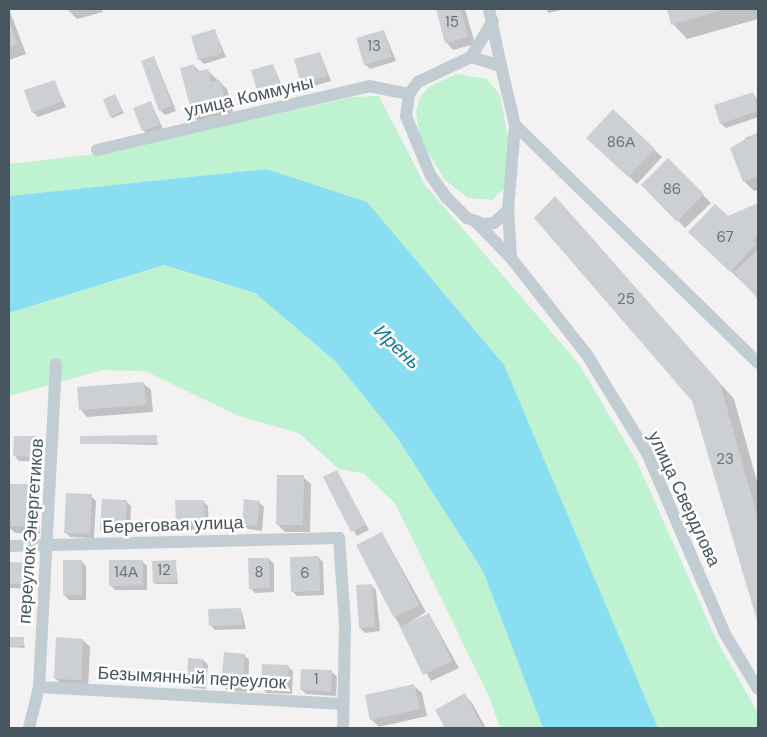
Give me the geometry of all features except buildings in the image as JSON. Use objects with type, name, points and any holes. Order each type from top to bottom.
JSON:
[{"type":"street","points":[[471,57],[491,15]]},
{"type":"street","points":[[491,15],[515,125],[508,210],[511,258]]},
{"type":"street","points":[[409,94],[440,68],[471,57],[501,66]]},
{"type":"street","name":"улица Коммуны","points":[[97,150],[369,86],[409,94]]},
{"type":"street","name":"улица Свердлова","points":[[409,94],[406,116],[430,174],[446,197],[476,222],[511,258],[587,355],[647,453],[726,634],[758,689]]},
{"type":"street","points":[[515,125],[758,362]]},
{"type":"street","points":[[476,222],[494,223],[508,210]]},
{"type":"street","name":"переулок Энергетиков","points":[[29,728],[38,687],[56,364]]},
{"type":"street","name":"Береговая улица","points":[[9,546],[47,547],[339,538],[345,624],[343,704]]},
{"type":"street","name":"Безымянный переулок","points":[[38,687],[343,704]]},
{"type":"street","points":[[343,704],[343,728]]},
{"type":"green space","points":[[457,74],[487,79],[500,95],[510,148],[506,187],[492,200],[468,198],[444,179],[420,139],[416,111],[420,97],[430,86]]},
{"type":"green space","points":[[379,96],[425,185],[579,364],[637,462],[717,641],[758,713],[758,728],[658,728],[564,509],[266,169],[9,196],[9,164],[96,154],[353,97]]},
{"type":"green space","points":[[164,265],[255,293],[335,361],[396,436],[483,571],[543,728],[500,728],[490,699],[395,503],[363,473],[339,469],[299,433],[239,416],[145,371],[103,370],[9,396],[9,313]]},
{"type":"water","name":"Ирень","points":[[266,169],[367,202],[504,365],[658,728],[543,728],[483,571],[396,436],[335,361],[255,293],[164,265],[9,313],[9,196]]}]
